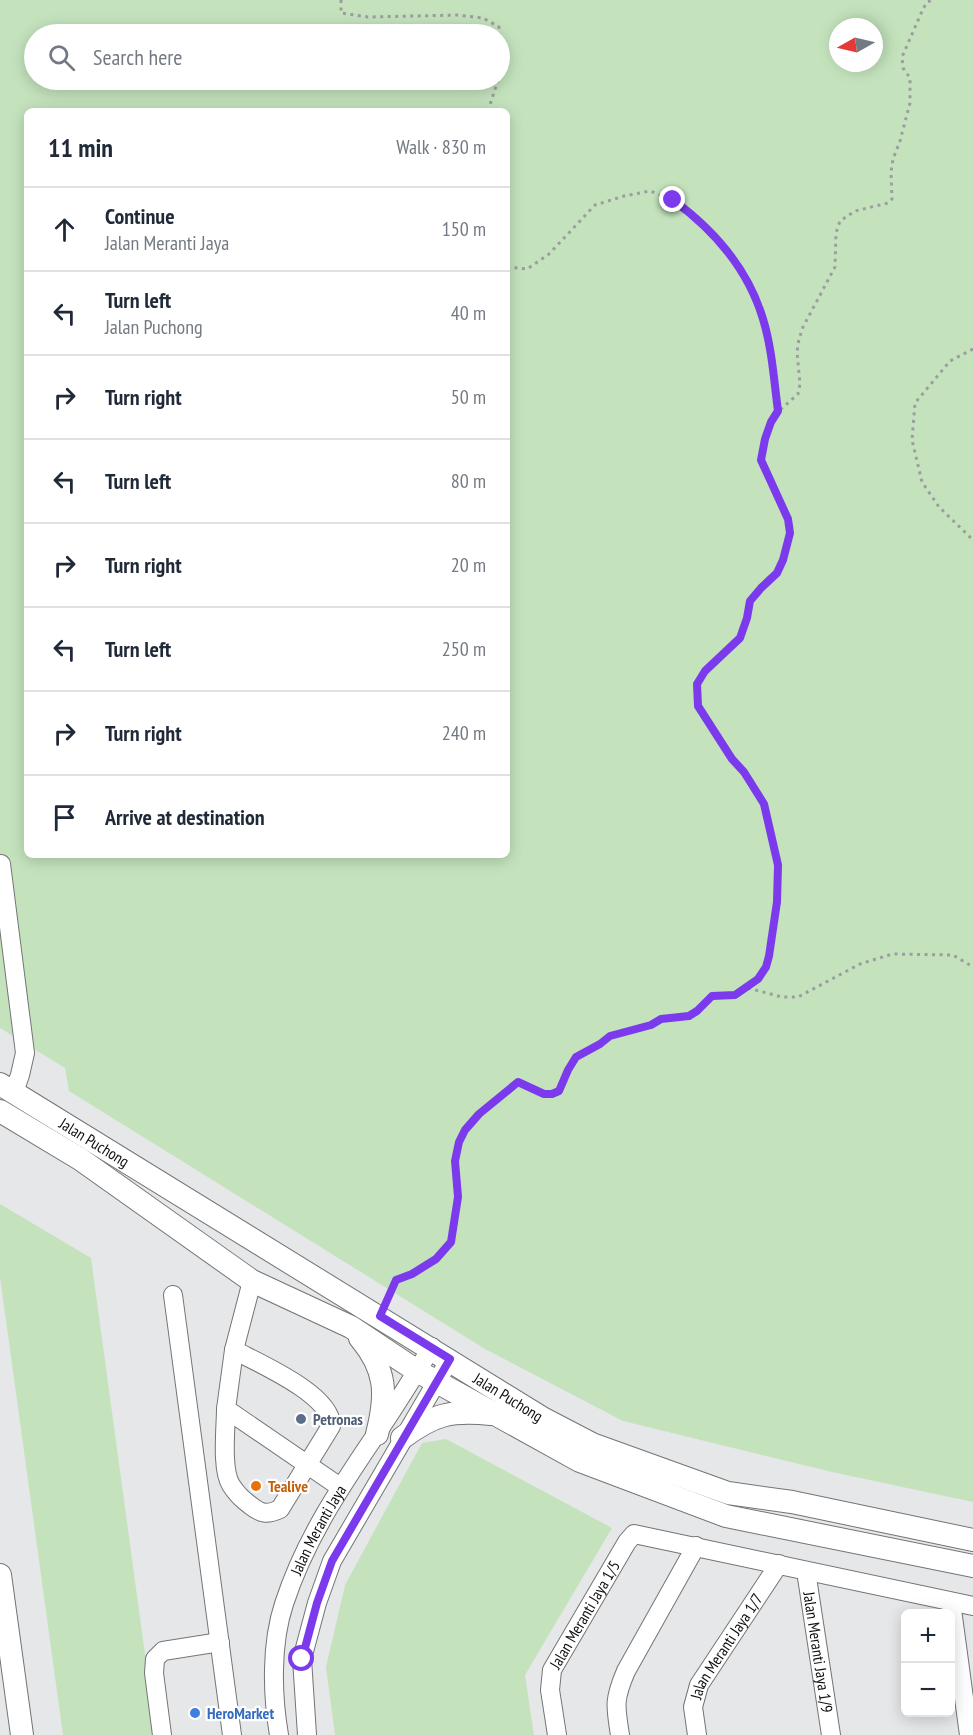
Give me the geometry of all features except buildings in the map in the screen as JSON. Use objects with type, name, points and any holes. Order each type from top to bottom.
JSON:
[{"type":"main road","name":"Jalan Puchong","points":[[7,1088],[441,1353],[544,1419],[592,1444],[654,1468],[728,1492],[792,1502],[973,1540]]},
{"type":"main road","name":"Jalan Puchong","points":[[0,1111],[80,1158],[252,1281],[351,1327],[427,1376],[580,1461],[726,1516],[973,1566]]},
{"type":"main road","points":[[0,1126],[28,1128]]},
{"type":"main road","points":[[351,1327],[368,1348],[379,1367],[384,1390],[377,1434]]},
{"type":"main road","points":[[402,1438],[423,1421],[448,1414],[474,1412],[498,1414]]},
{"type":"main road","points":[[0,1575],[22,1735]]},
{"type":"street","points":[[1,864],[25,1053],[20,1075],[7,1088]]},
{"type":"street","points":[[234,1350],[280,1374],[311,1394],[324,1406],[331,1418],[331,1425],[280,1509],[270,1514],[260,1514],[243,1500],[230,1483],[226,1470],[226,1409],[234,1350],[252,1281]]},
{"type":"street","points":[[173,1295],[232,1735]]},
{"type":"street","name":"Jalan Meranti Jaya","points":[[308,1735],[302,1659],[317,1603],[332,1561],[402,1438],[427,1376],[441,1353]]},
{"type":"street","name":"Jalan Meranti Jaya","points":[[279,1735],[274,1662],[283,1605],[308,1541],[340,1487],[377,1434],[427,1376]]},
{"type":"street","points":[[226,1409],[340,1487]]},
{"type":"street","name":"Jalan Meranti Jaya 1/5","points":[[557,1735],[550,1690],[552,1670],[627,1542],[634,1534],[696,1546]]},
{"type":"street","points":[[620,1735],[615,1702],[617,1691],[696,1546],[973,1606]]},
{"type":"street","name":"Jalan Meranti Jaya 1/7","points":[[697,1735],[693,1707],[699,1685],[778,1564]]},
{"type":"street","name":"Jalan Meranti Jaya 1/9","points":[[806,1570],[831,1735]]},
{"type":"street","points":[[951,1602],[969,1735]]},
{"type":"street","points":[[162,1735],[153,1673],[155,1659],[163,1651],[220,1642]]},
{"type":"path","points":[[341,0],[340,13],[368,17],[457,15],[483,18],[494,24]]},
{"type":"path","points":[[380,1316],[396,1280],[412,1274],[436,1259],[451,1242],[458,1197],[455,1161],[459,1142],[465,1130],[479,1114],[518,1082],[544,1094],[559,1091],[576,1057],[610,1036],[651,1025],[661,1019],[689,1016],[712,996],[735,995],[748,988],[766,967],[777,902],[778,865],[764,804],[698,706],[697,684],[705,671],[740,638],[750,601],[777,573],[783,560],[790,533],[788,519],[761,460],[768,430],[778,411],[798,393],[800,384],[797,352],[799,339],[835,267],[836,233],[840,221],[855,211],[888,203],[892,199],[893,159],[908,116],[910,103],[909,78],[903,68],[902,57],[923,9],[927,2],[933,0]]},
{"type":"path","points":[[489,108],[495,90]]},
{"type":"path","points":[[510,267],[527,269],[549,254],[595,205],[650,191],[673,200],[698,218],[722,243],[747,281],[764,320],[778,411]]},
{"type":"path","points":[[973,349],[950,361],[915,403],[912,440],[922,482],[939,507],[973,540]]},
{"type":"path","points":[[748,988],[782,997],[798,997],[860,964],[892,954],[953,955],[973,967]]},
{"type":"green space","points":[[0,0],[973,0],[973,1502],[832,1472],[623,1421],[485,1349],[69,1091],[65,1068],[0,1028]]},
{"type":"green space","points":[[0,1204],[91,1258],[156,1735],[63,1735],[0,1277]]},
{"type":"green space","points":[[446,1439],[612,1528],[525,1675],[534,1735],[335,1735],[326,1667],[345,1585],[422,1443]]},
{"type":"place","name":"Petronas","points":[[301,1419]]},
{"type":"place","name":"Tealive","points":[[256,1486]]},
{"type":"place","name":"HeroMarket","points":[[195,1713]]},
{"type":"route","points":[[302,1659],[317,1603],[332,1561],[450,1359],[380,1316],[396,1280],[412,1274],[436,1259],[451,1242],[458,1197],[455,1161],[459,1142],[465,1130],[479,1114],[518,1082],[544,1094],[552,1094],[559,1091],[576,1057],[610,1036],[651,1025],[661,1019],[689,1016],[712,996],[735,995],[748,988],[766,967],[769,956],[777,902],[778,865],[764,804],[698,706],[697,684],[716,659],[740,638],[750,601],[777,573],[783,560],[790,533],[788,519],[761,460],[765,439],[778,411],[764,320],[747,281],[722,243],[698,218],[673,200]]}]
